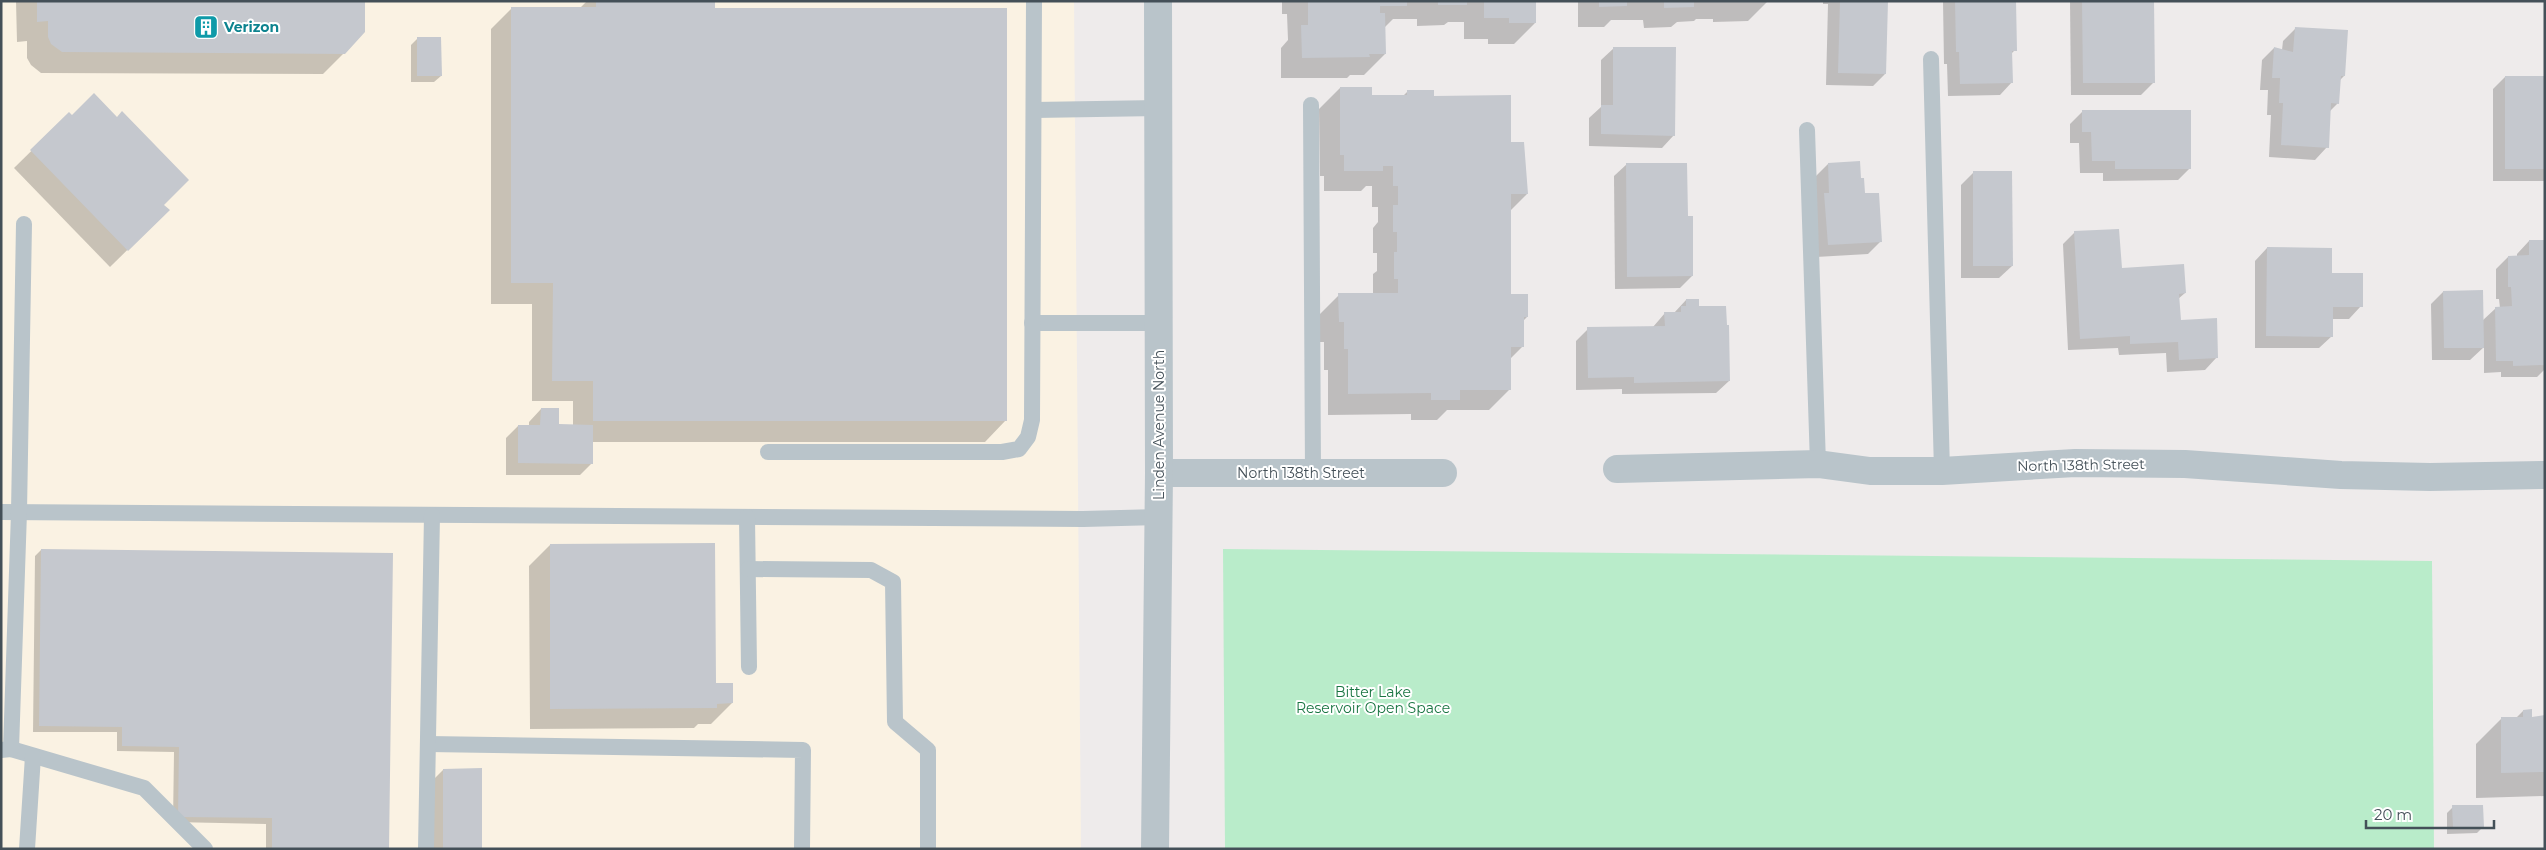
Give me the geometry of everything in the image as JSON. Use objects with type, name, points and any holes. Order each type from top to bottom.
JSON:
[{"type":"street","name":"Linden Avenue North","points":[[1155,849],[1159,518],[1158,1]]},
{"type":"street","name":"North 138th Street","points":[[1617,468],[1818,464],[1870,471],[1942,471],[2075,463],[2184,464],[2390,476],[2545,475]]},
{"type":"street","name":"North 138th Street","points":[[1159,473],[1443,473]]},
{"type":"lane","points":[[768,452],[1002,452],[1019,449],[1028,437],[1032,420],[1034,1]]},
{"type":"lane","points":[[1931,59],[1942,471]]},
{"type":"lane","points":[[1311,105],[1313,473]]},
{"type":"lane","points":[[1034,110],[1159,108]]},
{"type":"lane","points":[[1808,130],[1818,464]]},
{"type":"lane","points":[[24,224],[19,512],[6,750],[144,788],[205,849]]},
{"type":"lane","points":[[1032,323],[1159,323]]},
{"type":"lane","points":[[1,512],[1159,518]]},
{"type":"lane","points":[[426,849],[432,515]]},
{"type":"lane","points":[[747,517],[749,667]]},
{"type":"lane","points":[[748,568],[871,570],[893,582],[895,722],[928,750],[928,849]]},
{"type":"lane","points":[[428,744],[803,750],[802,849]]},
{"type":"lane","points":[[27,849],[33,756]]},
{"type":"shaded area","points":[[1,1],[1074,1],[1081,849],[1,849]]},
{"type":"green space","name":"Bitter Lake Reservoir Open Space","points":[[1223,549],[2432,561],[2434,849],[1225,849]]},
{"type":"building","name":"Verizon","points":[[37,1],[365,1],[365,32],[345,54],[62,52],[51,44],[48,37],[48,21],[37,22]]},
{"type":"building","points":[[596,1],[715,1],[715,8],[1007,8],[1007,421],[593,421],[593,381],[552,381],[553,283],[511,283],[511,7],[596,7]]},
{"type":"building","points":[[1308,1],[1407,1],[1407,6],[1380,6],[1380,13],[1385,13],[1386,54],[1369,54],[1370,57],[1302,58],[1301,25],[1308,25]]},
{"type":"building","points":[[1438,1],[1467,1],[1467,5],[1438,5]]},
{"type":"building","points":[[1484,1],[1536,1],[1536,23],[1509,23],[1509,18],[1484,18]]},
{"type":"building","points":[[1599,1],[1627,1],[1627,6],[1599,7]]},
{"type":"building","points":[[1664,1],[1694,1],[1694,7],[1664,8]]},
{"type":"building","points":[[1840,1],[1888,1],[1886,74],[1838,73]]},
{"type":"building","points":[[1955,1],[2016,1],[2017,51],[2012,51],[2013,83],[1960,84],[1959,52],[1956,52]]},
{"type":"building","points":[[2082,1],[2154,1],[2155,83],[2083,83]]},
{"type":"building","points":[[2295,27],[2348,30],[2345,76],[2341,76],[2339,104],[2331,103],[2329,148],[2281,145],[2283,103],[2279,103],[2280,78],[2272,78],[2274,47],[2293,52]]},
{"type":"building","points":[[417,37],[441,37],[442,76],[417,76]]},
{"type":"building","points":[[1613,47],[1676,47],[1675,136],[1601,134],[1601,105],[1613,105]]},
{"type":"building","points":[[2505,76],[2545,76],[2545,169],[2505,169]]},
{"type":"building","points":[[1340,87],[1372,87],[1372,95],[1407,95],[1407,90],[1434,90],[1434,96],[1511,95],[1511,142],[1524,142],[1528,194],[1511,194],[1511,294],[1528,294],[1528,317],[1524,317],[1524,347],[1511,347],[1511,390],[1460,390],[1460,400],[1431,400],[1431,393],[1348,394],[1348,349],[1344,349],[1344,322],[1339,322],[1338,293],[1398,293],[1398,279],[1394,279],[1394,252],[1397,252],[1397,232],[1393,232],[1393,205],[1398,205],[1398,186],[1393,186],[1393,166],[1383,166],[1383,171],[1344,171],[1344,155],[1340,155]]},
{"type":"building","points":[[94,93],[117,117],[122,111],[189,180],[164,205],[170,210],[128,251],[30,150],[69,112],[72,115]]},
{"type":"building","points":[[2082,110],[2191,110],[2191,169],[2115,169],[2115,161],[2092,161],[2091,132],[2082,132]]},
{"type":"building","points":[[1860,161],[1861,178],[1864,178],[1865,193],[1879,193],[1882,242],[1828,245],[1824,193],[1829,193],[1828,163]]},
{"type":"building","points":[[1626,163],[1687,163],[1688,216],[1693,216],[1693,276],[1627,277]]},
{"type":"building","points":[[1973,171],[2012,171],[2013,266],[1973,266]]},
{"type":"building","points":[[2119,229],[2122,268],[2184,264],[2186,293],[2179,294],[2181,320],[2217,318],[2218,358],[2179,360],[2178,342],[2130,344],[2130,336],[2080,339],[2074,231]]},
{"type":"building","points":[[2529,240],[2545,240],[2545,365],[2513,366],[2513,361],[2496,361],[2495,307],[2512,306],[2511,287],[2508,287],[2508,256],[2529,255]]},
{"type":"building","points":[[2267,247],[2332,248],[2332,273],[2363,273],[2363,307],[2333,307],[2333,337],[2266,336]]},
{"type":"building","points":[[2483,290],[2484,348],[2444,348],[2443,291]]},
{"type":"building","points":[[1686,299],[1699,299],[1699,306],[1726,306],[1727,325],[1729,325],[1730,381],[1634,383],[1634,377],[1588,378],[1587,327],[1665,326],[1664,312],[1681,312],[1681,306],[1686,306]]},
{"type":"building","points":[[541,408],[559,408],[559,424],[593,425],[593,464],[518,463],[518,425],[540,425]]},
{"type":"building","points":[[715,543],[716,683],[733,683],[733,703],[717,704],[717,708],[550,709],[550,544]]},
{"type":"building","points":[[41,549],[393,553],[389,849],[272,849],[272,818],[178,817],[179,747],[122,746],[122,727],[39,726]]},
{"type":"building","points":[[2532,709],[2532,717],[2545,715],[2545,772],[2501,773],[2501,717],[2523,717],[2523,710]]},
{"type":"building","points":[[482,768],[482,848],[443,848],[443,769]]},
{"type":"building","points":[[2452,805],[2483,805],[2484,827],[2453,828]]},
{"type":"place","name":"Verizon","points":[[206,27]]}]
